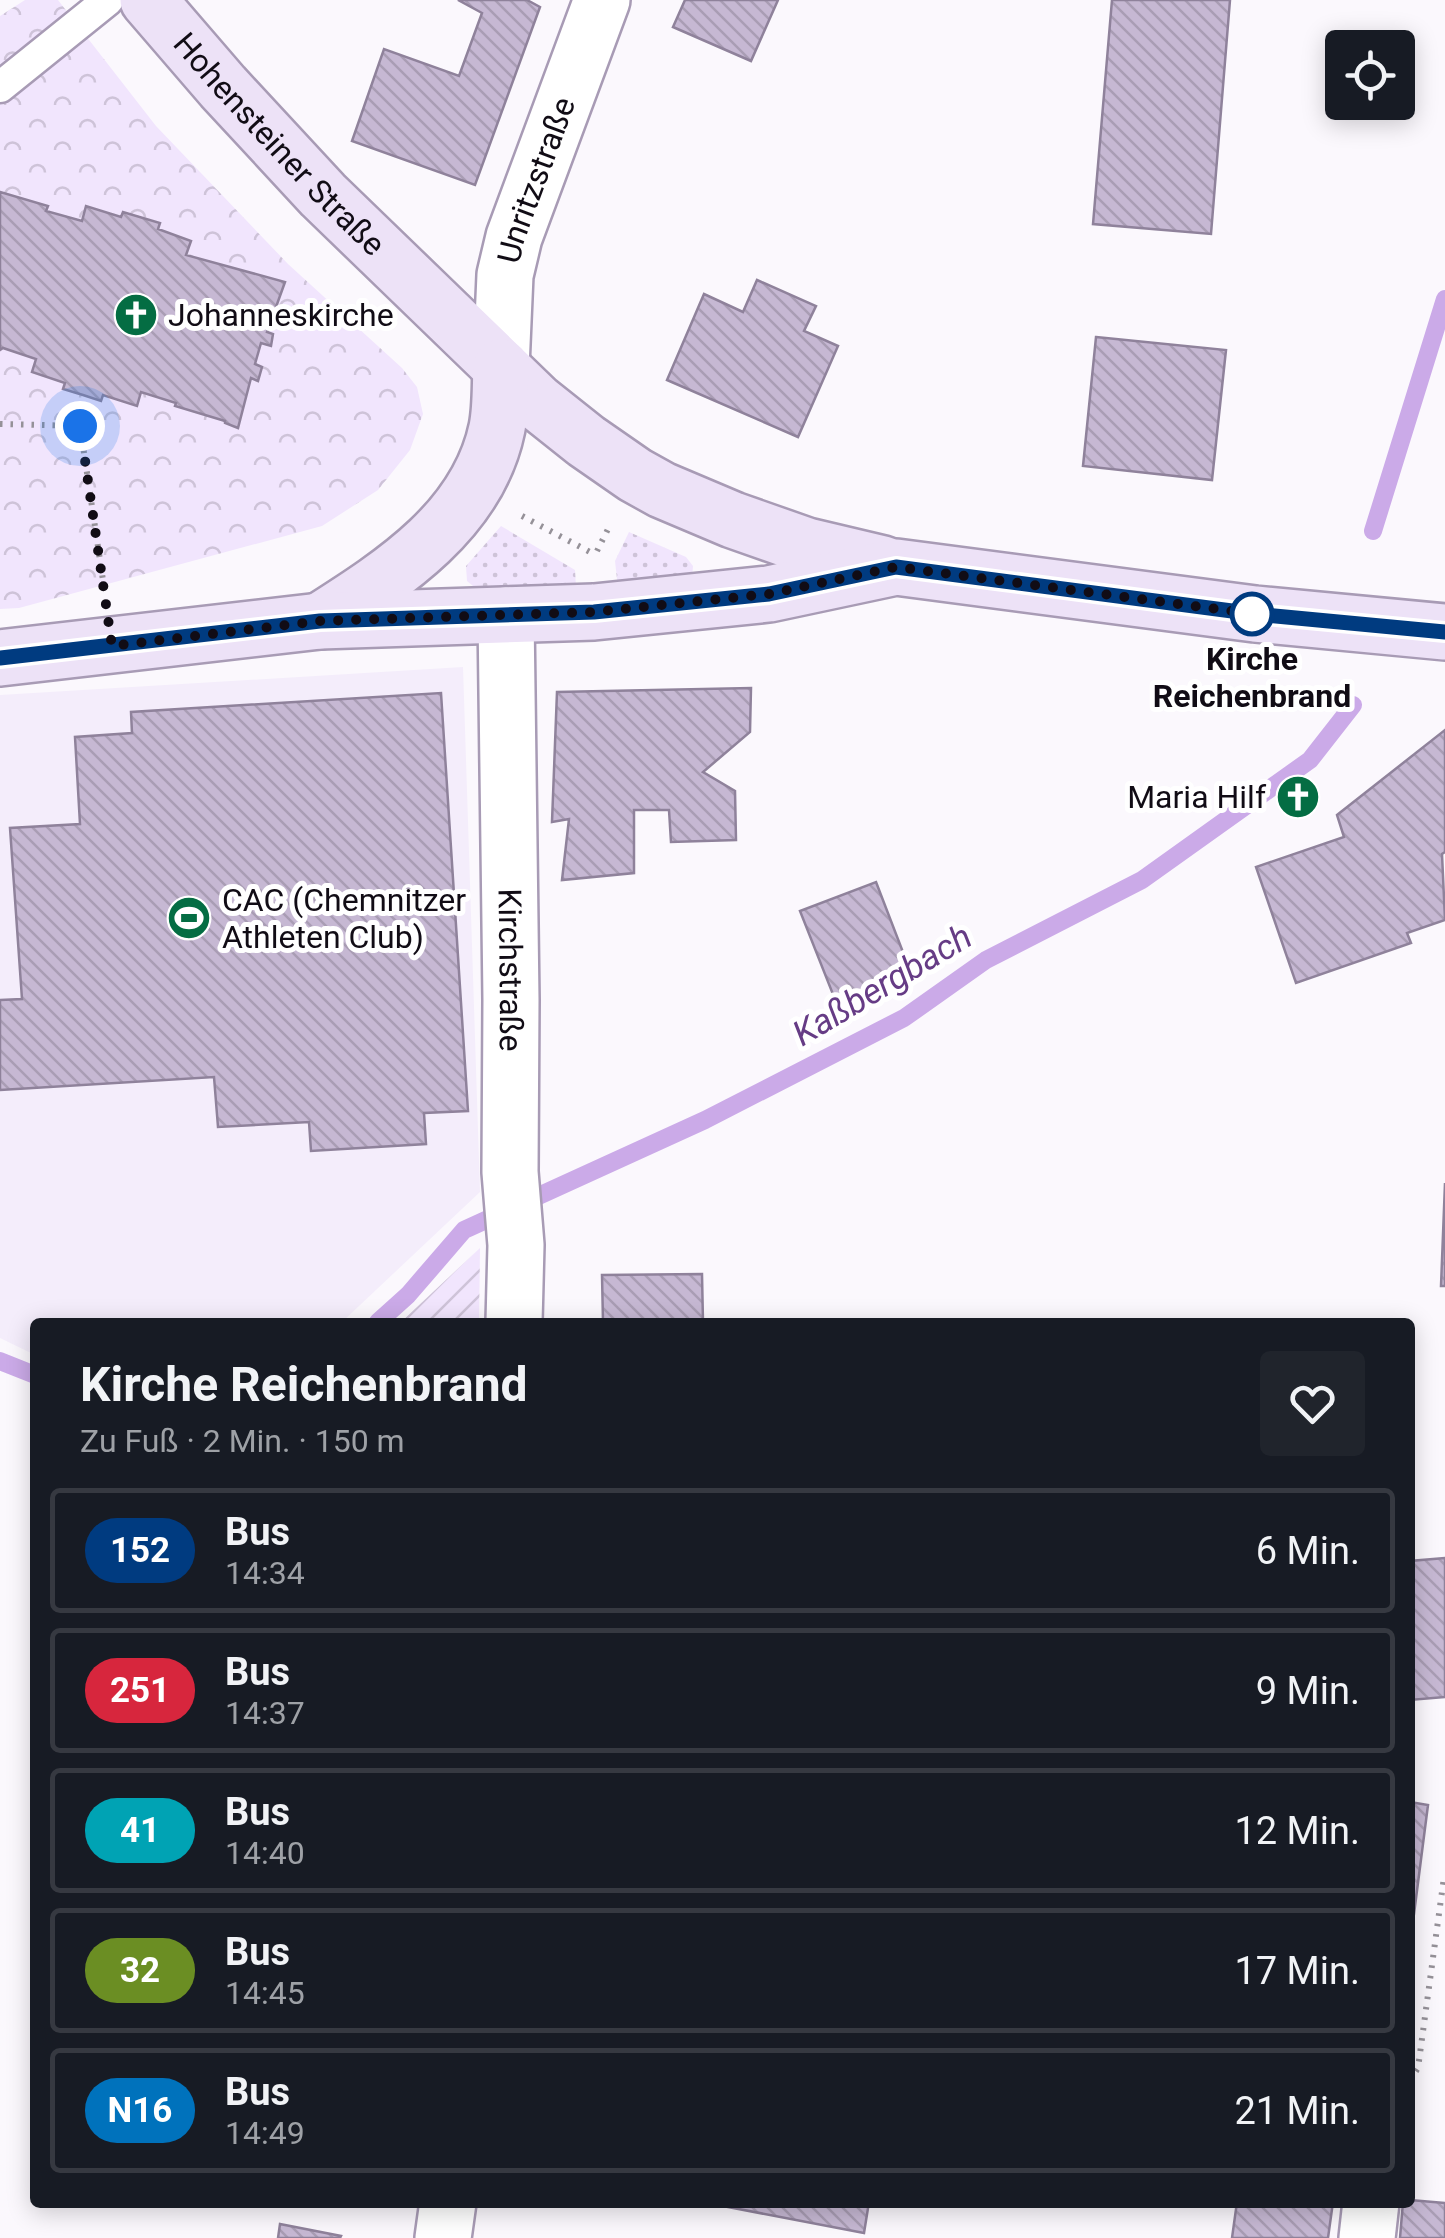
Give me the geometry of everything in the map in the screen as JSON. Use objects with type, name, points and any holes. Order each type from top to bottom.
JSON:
[{"type":"main road","name":"Hohensteiner Straße","points":[[148,0],[323,194],[549,412],[635,476],[662,490],[807,546],[896,567]]},
{"type":"main road","points":[[320,621],[407,562],[455,515],[472,490],[496,430],[501,367]]},
{"type":"main road","points":[[0,658],[320,621],[594,612],[769,594],[896,567],[1236,612],[1445,632]]},
{"type":"street","name":"Unritzstraße","points":[[501,367],[505,275],[514,237],[602,0]]},
{"type":"street","name":"Kirchstraße","points":[[506,615],[514,1318]]},
{"type":"street","points":[[443,2238],[447,2208]]},
{"type":"street","points":[[1366,2238],[1370,2208]]},
{"type":"lane","points":[[0,87],[108,0]]},
{"type":"path","points":[[83,395],[80,426],[112,646]]},
{"type":"path","points":[[0,424],[80,426]]},
{"type":"path","points":[[472,490],[596,555],[635,476]]},
{"type":"path","points":[[1415,2072],[1444,1877]]},
{"type":"shaded area","points":[[463,667],[480,1192],[346,1318],[30,1318],[30,1353],[0,1338],[0,695]]},
{"type":"green space","points":[[25,0],[58,0],[156,126],[288,264],[402,368],[417,387],[423,414],[410,450],[378,490],[322,526],[19,608],[0,609],[0,16]]},
{"type":"green space","points":[[501,526],[575,570],[576,587],[479,591],[467,581],[466,566]]},
{"type":"green space","points":[[629,532],[686,557],[693,566],[692,578],[618,588],[615,561]]},
{"type":"green space","points":[[480,1248],[479,1318],[405,1318]]},
{"type":"building","points":[[458,0],[527,0],[540,7],[475,185],[352,141],[384,49],[459,76],[482,13]]},
{"type":"building","points":[[685,0],[778,0],[751,61],[673,27]]},
{"type":"building","points":[[1112,0],[1230,0],[1211,234],[1093,224]]},
{"type":"building","name":"Johanneskirche","points":[[0,192],[82,221],[86,206],[160,223],[158,229],[191,241],[186,255],[285,282],[267,332],[273,334],[271,346],[261,343],[255,364],[262,367],[258,381],[251,378],[238,428],[141,392],[137,406],[103,395],[101,401],[63,389],[65,383],[32,372],[36,359],[0,350]]},
{"type":"building","points":[[757,280],[816,306],[804,331],[838,346],[798,437],[667,380],[704,294],[743,312]]},
{"type":"building","points":[[1096,337],[1226,350],[1212,480],[1083,466]]},
{"type":"building","points":[[751,688],[750,732],[703,772],[735,791],[736,840],[671,842],[669,810],[634,810],[634,873],[562,880],[569,819],[552,822],[557,692]]},
{"type":"building","points":[[441,693],[468,1111],[424,1113],[426,1144],[311,1151],[309,1122],[218,1127],[214,1077],[0,1090],[0,1000],[22,999],[10,828],[80,824],[75,737],[132,733],[131,712]]},
{"type":"building","points":[[1445,730],[1445,920],[1407,933],[1411,943],[1296,983],[1256,867],[1344,837],[1337,815]]},
{"type":"building","points":[[876,882],[911,973],[836,1002],[800,911]]},
{"type":"building","points":[[1445,1183],[1445,1286],[1441,1286]]},
{"type":"building","points":[[702,1274],[703,1318],[603,1318],[602,1275]]},
{"type":"building","points":[[1445,1558],[1445,1697],[1415,1700],[1415,1561]]},
{"type":"building","points":[[1415,1803],[1428,1805],[1415,1906]]},
{"type":"building","points":[[1415,2200],[1445,2203],[1445,2238],[1400,2238],[1402,2208],[1415,2208]]},
{"type":"building","points":[[733,2208],[868,2208],[864,2233]]},
{"type":"building","points":[[1236,2208],[1332,2208],[1328,2238],[1232,2238]]},
{"type":"building","points":[[280,2224],[341,2236],[278,2238]]},
{"type":"waterway","name":"Kaßbergbach","points":[[1373,531],[1445,299]]},
{"type":"waterway","name":"Kaßbergbach","points":[[382,1318],[408,1295],[464,1230],[705,1120],[904,1018],[986,960],[1142,880],[1310,760],[1353,705]]},
{"type":"waterway","name":"Kaßbergbach","points":[[0,1361],[30,1373]]},
{"type":"bus line","name":"152","points":[[0,658],[320,621],[594,612],[769,594],[896,567],[1255,614],[1445,632]]},
{"type":"place","name":"Johanneskirche","points":[[136,315]]},
{"type":"place","name":"Kirche Reichenbrand","points":[[1252,614]]},
{"type":"place","name":"Maria Hilf","points":[[1298,797]]},
{"type":"place","name":"CAC (Chemnitzer Athleten Club)","points":[[189,918]]},
{"type":"route","points":[[80,426],[112,646],[320,621],[594,612],[769,594],[896,567],[1252,614]]}]
